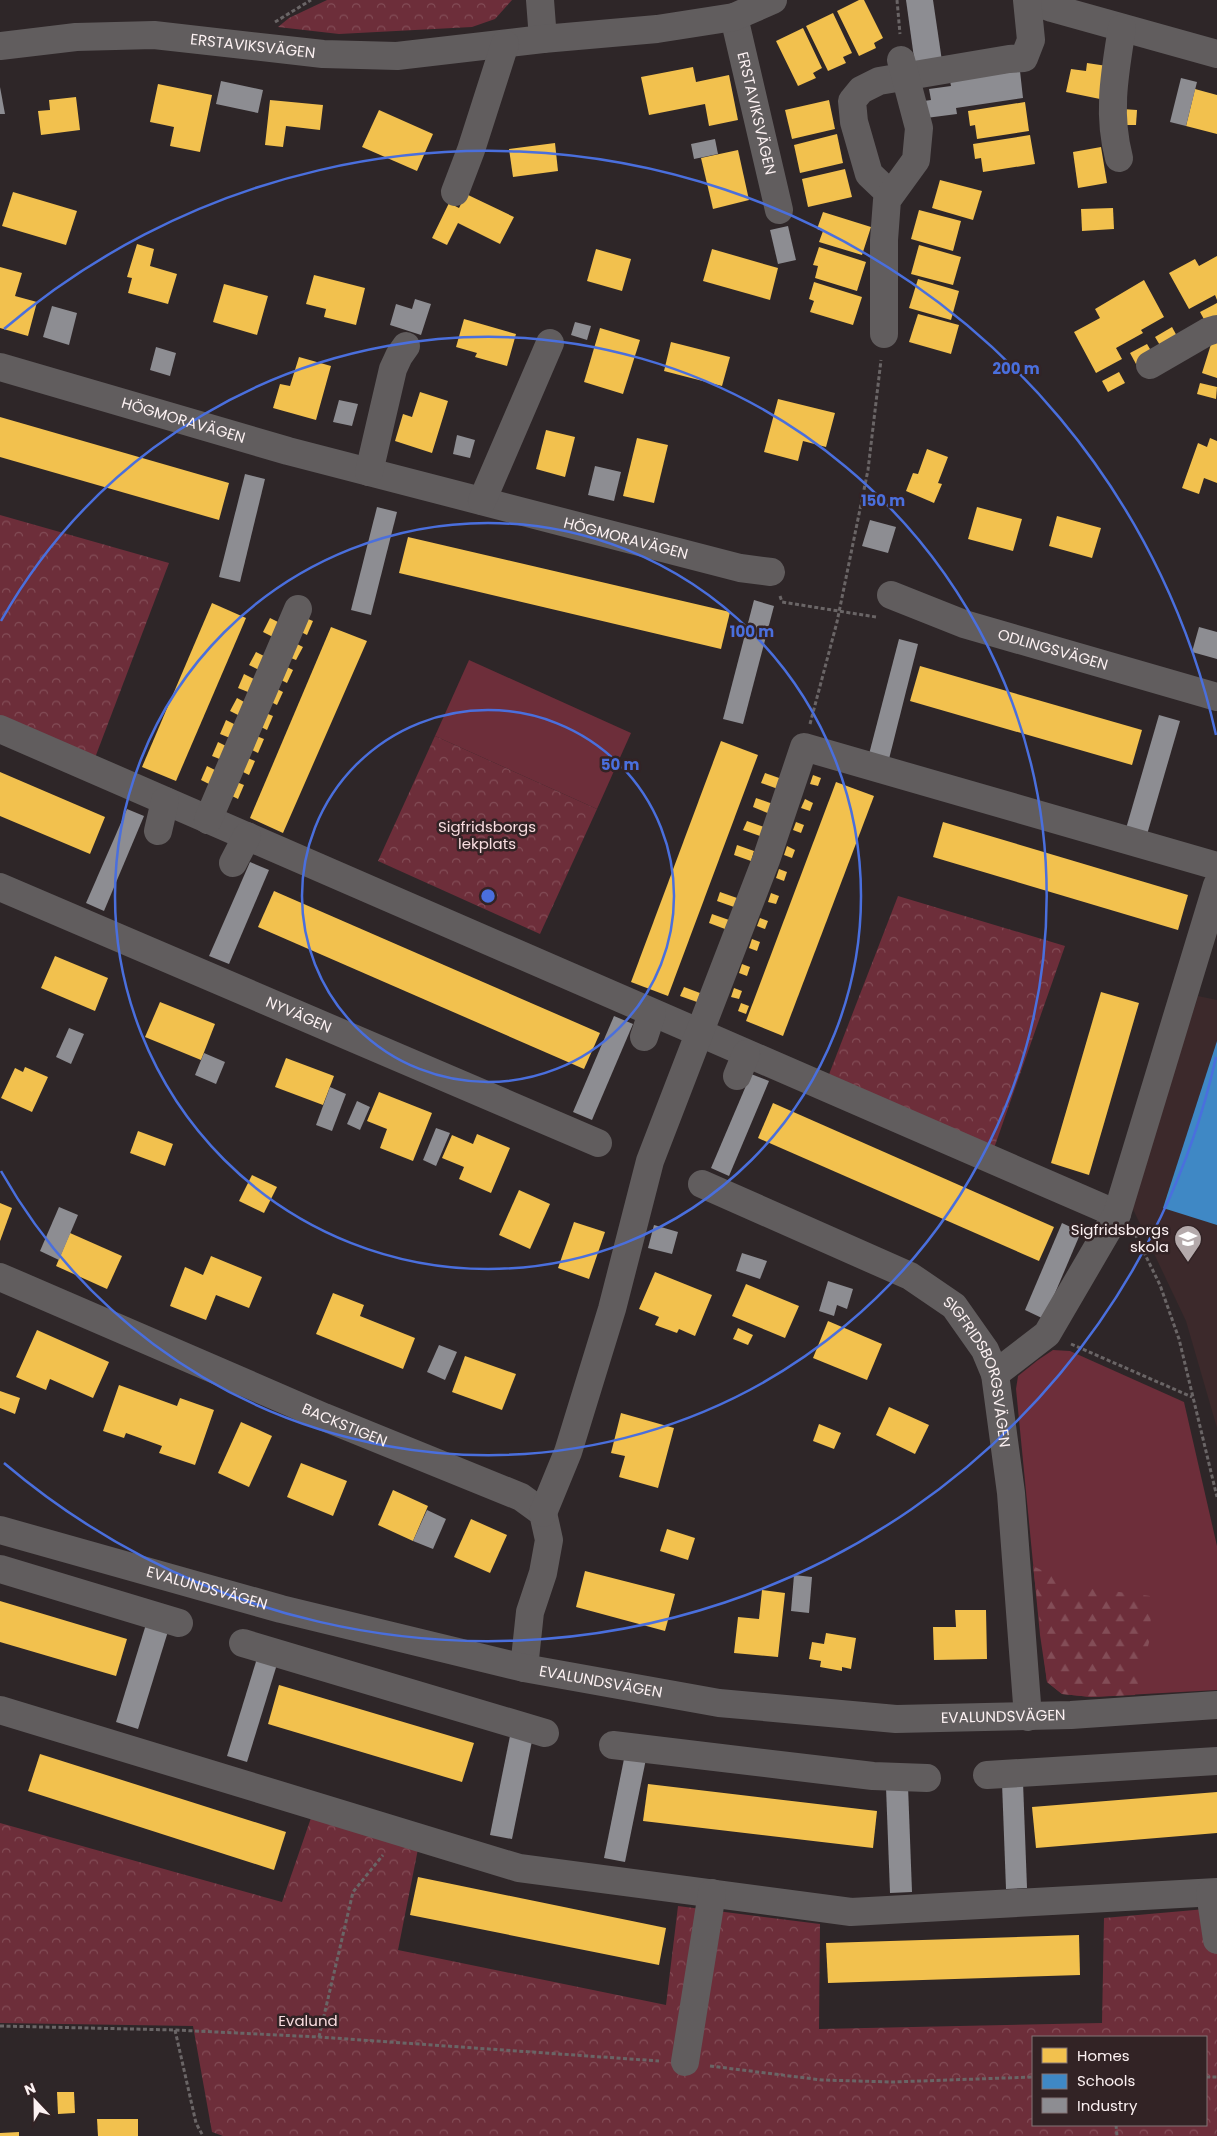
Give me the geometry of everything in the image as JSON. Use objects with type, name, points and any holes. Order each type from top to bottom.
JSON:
[{"type":"street","points":[[540,0],[543,39]]},
{"type":"street","name":"ERSTAVIKSVÄGEN","points":[[0,46],[76,37],[154,35],[323,54],[397,56],[543,39],[657,29],[734,17],[773,0]]},
{"type":"street","points":[[890,194],[869,174],[854,122],[852,101],[861,90],[903,68],[1024,58],[1031,40],[1028,0],[1217,54]]},
{"type":"street","name":"ERSTAVIKSVÄGEN","points":[[734,17],[779,210]]},
{"type":"street","points":[[1118,158],[1113,136],[1112,90],[1122,28]]},
{"type":"street","points":[[455,192],[471,150],[505,44]]},
{"type":"street","points":[[884,334],[884,240],[887,200],[916,160],[919,128],[903,68]]},
{"type":"street","points":[[1150,365],[1206,332],[1217,329]]},
{"type":"street","points":[[482,501],[550,343]]},
{"type":"street","points":[[369,472],[393,369],[406,346]]},
{"type":"street","name":"HÖGMORAVÄGEN","points":[[0,367],[288,452],[740,568],[771,572]]},
{"type":"street","name":"ODLINGSVÄGEN","points":[[891,595],[964,624],[1217,697]]},
{"type":"street","points":[[208,820],[298,609]]},
{"type":"street","points":[[0,729],[247,836],[648,1025],[699,1034],[742,1065],[1117,1214]]},
{"type":"street","points":[[524,1668],[530,1612],[543,1574],[549,1540],[542,1513],[568,1452],[612,1309],[650,1161],[766,860],[804,747],[1217,866]]},
{"type":"street","points":[[158,831],[165,801]]},
{"type":"street","points":[[233,863],[247,836]]},
{"type":"street","points":[[995,1374],[1047,1334],[1117,1214],[1217,885]]},
{"type":"street","name":"NYVÄGEN","points":[[0,888],[598,1143]]},
{"type":"street","name":"SIGFRIDSBORGSVÄGEN","points":[[702,1184],[910,1276],[954,1306],[985,1350],[995,1374],[1011,1492],[1028,1717]]},
{"type":"street","name":"BACKSTIGEN","points":[[0,1277],[57,1300],[324,1418],[521,1497],[542,1513]]},
{"type":"street","name":"EVALUNDSVÄGEN","points":[[0,1530],[281,1608],[524,1668],[719,1703],[896,1719],[1028,1717],[1217,1705]]},
{"type":"street","points":[[0,1569],[179,1624]]},
{"type":"street","points":[[243,1643],[546,1733]]},
{"type":"street","points":[[0,1710],[519,1868],[851,1912],[1214,1893],[1217,1940]]},
{"type":"street","points":[[613,1745],[872,1776],[927,1778]]},
{"type":"street","points":[[987,1775],[1217,1761]]},
{"type":"street","points":[[685,2062],[712,1893]]},
{"type":"path","points":[[897,0],[903,68]]},
{"type":"path","points":[[804,747],[839,611],[868,470],[884,334]]},
{"type":"path","points":[[771,572],[782,602],[886,619],[891,595]]},
{"type":"path","points":[[1117,1214],[1137,1236],[1160,1285],[1180,1340],[1217,1497]]},
{"type":"path","points":[[1047,1334],[1192,1397]]},
{"type":"path","points":[[319,2037],[353,1892],[402,1832]]},
{"type":"path","points":[[0,2026],[175,2030],[319,2037],[685,2062],[822,2080],[892,2082],[1032,2077]]},
{"type":"path","points":[[175,2030],[196,2123],[202,2136]]},
{"type":"shaded area","name":"Sigfridsborgs skola","points":[[1198,996],[1217,1000],[1217,1428],[1186,1321],[1131,1205]]},
{"type":"green space","points":[[327,0],[512,0],[495,19],[472,27],[339,34],[278,27],[289,18]]},
{"type":"green space","points":[[0,515],[169,563],[93,763],[0,721]]},
{"type":"green space","points":[[469,660],[631,733],[597,809],[435,736]]},
{"type":"green space","name":"Sigfridsborgs lekplats","points":[[435,736],[597,809],[540,934],[378,861]]},
{"type":"green space","points":[[898,896],[1065,946],[993,1151],[828,1077]]},
{"type":"green space","points":[[1053,1350],[1070,1351],[1184,1402],[1217,1546],[1217,1690],[1091,1697],[1062,1694],[1047,1682],[1040,1635],[1016,1389],[1018,1376]]},
{"type":"green space","points":[[1033,1566],[1073,1586],[1150,1596],[1151,1635],[1135,1695],[1091,1697],[1062,1694],[1047,1682]]},
{"type":"green space","name":"Evalund","points":[[312,1815],[418,1849],[398,1950],[666,2005],[678,1906],[820,1924],[819,2029],[1102,2023],[1104,1918],[1217,1908],[1217,2136],[223,2136],[212,2132],[193,2026],[0,2023],[0,1823],[282,1902]]},
{"type":"building: Homes","points":[[859,0],[864,0],[883,38],[874,43],[876,48],[859,56],[837,11]]},
{"type":"building: Homes","points":[[833,13],[852,53],[843,57],[846,63],[828,71],[806,26]]},
{"type":"building: Homes","points":[[803,28],[822,68],[813,73],[816,78],[798,86],[776,41]]},
{"type":"building: Homes","points":[[1087,63],[1107,66],[1100,99],[1066,92],[1071,69],[1086,71]]},
{"type":"building: Homes","points":[[693,67],[696,82],[729,75],[738,120],[709,126],[705,104],[649,115],[641,77]]},
{"type":"building: Homes","points":[[158,84],[212,95],[200,152],[170,146],[174,127],[150,122]]},
{"type":"building: Homes","points":[[1195,89],[1217,95],[1217,134],[1186,126]]},
{"type":"building: Homes","points":[[76,97],[80,130],[41,135],[38,111],[50,110],[49,100]]},
{"type":"building: Homes","points":[[270,100],[323,105],[320,130],[286,126],[283,147],[265,145]]},
{"type":"building: Homes","points":[[829,100],[835,129],[792,139],[785,110]]},
{"type":"building: Homes","points":[[1025,102],[1029,131],[977,139],[975,125],[970,126],[968,111]]},
{"type":"building: Homes","points":[[1122,109],[1137,110],[1136,125],[1121,125]]},
{"type":"building: Homes","points":[[379,110],[433,134],[417,171],[362,147]]},
{"type":"building: Homes","points":[[837,134],[843,163],[800,173],[794,145]]},
{"type":"building: Homes","points":[[1030,135],[1035,164],[983,172],[981,158],[975,159],[973,144]]},
{"type":"building: Homes","points":[[555,143],[558,171],[513,177],[509,149]]},
{"type":"building: Homes","points":[[1101,147],[1107,183],[1078,188],[1073,152]]},
{"type":"building: Homes","points":[[738,150],[749,200],[713,209],[701,158]]},
{"type":"building: Homes","points":[[845,169],[852,197],[808,207],[802,179]]},
{"type":"building: Homes","points":[[940,180],[982,191],[973,220],[932,208]]},
{"type":"building: Homes","points":[[13,192],[77,211],[66,245],[2,226]]},
{"type":"building: Homes","points":[[466,194],[514,217],[500,244],[458,223],[447,245],[432,238],[449,203],[459,208]]},
{"type":"building: Homes","points":[[1113,208],[1114,229],[1082,231],[1081,209]]},
{"type":"building: Homes","points":[[919,210],[961,221],[953,251],[911,239]]},
{"type":"building: Homes","points":[[823,212],[871,227],[862,255],[819,242],[823,231],[817,229]]},
{"type":"building: Homes","points":[[137,244],[154,249],[150,266],[177,274],[168,304],[128,293],[132,278],[127,277]]},
{"type":"building: Homes","points":[[919,245],[961,257],[953,285],[911,274]]},
{"type":"building: Homes","points":[[819,247],[866,262],[857,291],[815,278],[818,266],[813,265]]},
{"type":"building: Homes","points":[[596,249],[631,259],[622,291],[587,281]]},
{"type":"building: Homes","points":[[712,249],[778,268],[770,300],[703,281]]},
{"type":"building: Homes","points":[[1217,256],[1217,300],[1215,295],[1189,309],[1169,273],[1195,259],[1199,266]]},
{"type":"building: Homes","points":[[0,267],[22,273],[15,296],[37,302],[28,336],[0,328]]},
{"type":"building: Homes","points":[[314,275],[365,288],[356,325],[324,317],[326,309],[306,304]]},
{"type":"building: Homes","points":[[918,279],[959,291],[951,320],[909,308]]},
{"type":"building: Homes","points":[[1144,280],[1164,317],[1141,330],[1143,333],[1116,348],[1122,359],[1096,373],[1074,332],[1100,318],[1095,309]]},
{"type":"building: Homes","points":[[814,282],[862,297],[853,325],[810,312],[814,301],[809,299]]},
{"type":"building: Homes","points":[[224,284],[268,296],[257,335],[213,322]]},
{"type":"building: Homes","points":[[1217,303],[1217,317],[1206,323],[1200,312]]},
{"type":"building: Homes","points":[[918,314],[959,325],[951,354],[909,342]]},
{"type":"building: Homes","points":[[464,319],[516,334],[507,366],[475,357],[477,353],[456,347]]},
{"type":"building: Homes","points":[[1172,327],[1178,338],[1161,347],[1155,337]]},
{"type":"building: Homes","points":[[600,328],[640,340],[623,394],[584,382]]},
{"type":"building: Homes","points":[[1212,341],[1217,343],[1217,378],[1202,373]]},
{"type":"building: Homes","points":[[671,342],[730,357],[722,386],[664,371]]},
{"type":"building: Homes","points":[[1147,344],[1153,354],[1136,364],[1130,353]]},
{"type":"building: Homes","points":[[299,357],[331,366],[316,420],[273,408],[280,384],[290,386]]},
{"type":"building: Homes","points":[[1119,372],[1125,383],[1108,392],[1102,381]]},
{"type":"building: Homes","points":[[1200,383],[1217,387],[1216,399],[1197,394]]},
{"type":"building: Homes","points":[[420,392],[448,401],[432,453],[395,441],[403,414],[412,417]]},
{"type":"building: Homes","points":[[778,399],[835,413],[826,447],[803,441],[798,461],[764,452]]},
{"type":"building: Homes","points":[[0,417],[229,483],[219,520],[0,457]]},
{"type":"building: Homes","points":[[546,430],[575,437],[565,477],[536,469]]},
{"type":"building: Homes","points":[[637,438],[668,445],[654,503],[623,496]]},
{"type":"building: Homes","points":[[1210,438],[1217,441],[1217,483],[1204,478],[1199,494],[1182,488],[1198,443],[1207,447]]},
{"type":"building: Homes","points":[[927,449],[948,457],[938,483],[942,484],[934,503],[906,491],[913,473],[918,474]]},
{"type":"building: Homes","points":[[977,507],[1022,519],[1013,551],[968,539]]},
{"type":"building: Homes","points":[[1057,516],[1101,528],[1092,558],[1049,546]]},
{"type":"building: Homes","points":[[408,537],[730,612],[721,649],[399,573]]},
{"type":"building: Homes","points":[[212,603],[246,618],[176,781],[142,767]]},
{"type":"building: Homes","points":[[303,617],[313,621],[307,635],[297,630]]},
{"type":"building: Homes","points":[[270,618],[280,623],[273,637],[263,632]]},
{"type":"building: Homes","points":[[331,627],[367,641],[283,833],[250,818]]},
{"type":"building: Homes","points":[[293,642],[303,647],[296,660],[286,656]]},
{"type":"building: Homes","points":[[256,652],[266,657],[259,670],[249,665]]},
{"type":"building: Homes","points":[[283,665],[293,670],[287,683],[277,678]]},
{"type":"building: Homes","points":[[920,666],[1142,730],[1132,765],[910,701]]},
{"type":"building: Homes","points":[[244,674],[254,679],[248,692],[238,688]]},
{"type":"building: Homes","points":[[273,687],[283,692],[277,705],[267,700]]},
{"type":"building: Homes","points":[[237,698],[246,703],[240,716],[230,711]]},
{"type":"building: Homes","points":[[263,712],[273,716],[267,730],[257,725]]},
{"type":"building: Homes","points":[[226,720],[236,725],[230,738],[220,734]]},
{"type":"building: Homes","points":[[254,735],[264,739],[258,753],[248,748]]},
{"type":"building: Homes","points":[[721,741],[758,755],[668,996],[631,982]]},
{"type":"building: Homes","points":[[218,742],[228,747],[222,760],[212,756]]},
{"type":"building: Homes","points":[[245,757],[255,761],[249,775],[239,770]]},
{"type":"building: Homes","points":[[207,766],[217,771],[211,785],[201,780]]},
{"type":"building: Homes","points":[[0,772],[105,817],[90,854],[0,816]]},
{"type":"building: Homes","points":[[765,773],[782,779],[778,789],[761,783]]},
{"type":"building: Homes","points":[[813,775],[821,778],[818,786],[810,784]]},
{"type":"building: Homes","points":[[234,781],[244,785],[238,799],[228,794]]},
{"type":"building: Homes","points":[[836,782],[874,796],[783,1036],[746,1021]]},
{"type":"building: Homes","points":[[756,798],[773,804],[770,814],[753,807]]},
{"type":"building: Homes","points":[[805,799],[813,803],[810,811],[801,808]]},
{"type":"building: Homes","points":[[747,821],[764,827],[760,836],[743,830]]},
{"type":"building: Homes","points":[[796,822],[804,825],[801,833],[793,830]]},
{"type":"building: Homes","points":[[943,822],[1188,895],[1178,930],[933,857]]},
{"type":"building: Homes","points":[[737,845],[754,851],[751,861],[734,855]]},
{"type":"building: Homes","points":[[787,846],[795,850],[792,858],[784,855]]},
{"type":"building: Homes","points":[[779,869],[787,872],[784,881],[776,878]]},
{"type":"building: Homes","points":[[274,891],[600,1033],[584,1069],[258,927]]},
{"type":"building: Homes","points":[[720,892],[737,898],[734,907],[717,901]]},
{"type":"building: Homes","points":[[771,893],[779,896],[776,904],[768,902]]},
{"type":"building: Homes","points":[[712,914],[729,920],[725,929],[709,923]]},
{"type":"building: Homes","points":[[760,918],[768,921],[765,929],[757,926]]},
{"type":"building: Homes","points":[[752,939],[760,942],[757,951],[749,948]]},
{"type":"building: Homes","points":[[55,956],[108,978],[95,1011],[41,988]]},
{"type":"building: Homes","points":[[742,964],[750,967],[747,976],[739,973]]},
{"type":"building: Homes","points":[[684,987],[700,993],[697,1002],[680,996]]},
{"type":"building: Homes","points":[[734,988],[742,991],[739,999],[731,997]]},
{"type":"building: Homes","points":[[1101,992],[1139,1003],[1089,1175],[1051,1163]]},
{"type":"building: Homes","points":[[160,1002],[215,1024],[201,1060],[145,1037]]},
{"type":"building: Homes","points":[[741,1003],[749,1006],[746,1014],[738,1011]]},
{"type":"building: Homes","points":[[286,1058],[334,1076],[323,1105],[275,1087]]},
{"type":"building: Homes","points":[[25,1067],[48,1077],[32,1112],[1,1098],[15,1068],[23,1072]]},
{"type":"building: Homes","points":[[379,1092],[432,1113],[413,1161],[380,1148],[387,1129],[367,1121]]},
{"type":"building: Homes","points":[[773,1103],[1054,1227],[1039,1261],[758,1138]]},
{"type":"building: Homes","points":[[138,1131],[173,1144],[165,1166],[130,1153]]},
{"type":"building: Homes","points":[[477,1134],[510,1148],[491,1193],[459,1179],[464,1167],[442,1158],[452,1135],[473,1144]]},
{"type":"building: Homes","points":[[252,1175],[277,1187],[264,1213],[239,1201]]},
{"type":"building: Homes","points":[[519,1190],[550,1204],[530,1249],[499,1235]]},
{"type":"building: Homes","points":[[0,1203],[12,1208],[0,1241]]},
{"type":"building: Homes","points":[[574,1222],[605,1232],[589,1279],[558,1268]]},
{"type":"building: Homes","points":[[70,1233],[122,1256],[107,1289],[56,1266]]},
{"type":"building: Homes","points":[[211,1256],[262,1277],[249,1308],[216,1295],[206,1320],[170,1306],[185,1267],[203,1275]]},
{"type":"building: Homes","points":[[655,1272],[712,1295],[695,1336],[679,1329],[677,1333],[655,1325],[659,1317],[639,1309]]},
{"type":"building: Homes","points":[[746,1284],[799,1306],[785,1338],[732,1316]]},
{"type":"building: Homes","points":[[333,1293],[364,1305],[360,1316],[415,1338],[403,1369],[316,1334]]},
{"type":"building: Homes","points":[[828,1321],[882,1344],[867,1380],[813,1358]]},
{"type":"building: Homes","points":[[738,1328],[753,1335],[748,1345],[733,1339]]},
{"type":"building: Homes","points":[[37,1330],[109,1362],[93,1398],[50,1379],[46,1390],[16,1377]]},
{"type":"building: Homes","points":[[465,1356],[516,1374],[502,1410],[452,1392]]},
{"type":"building: Homes","points":[[119,1385],[177,1406],[180,1398],[214,1410],[195,1465],[159,1453],[162,1446],[126,1433],[124,1438],[103,1431]]},
{"type":"building: Homes","points":[[0,1391],[20,1398],[15,1414],[0,1408]]},
{"type":"building: Homes","points":[[889,1407],[929,1425],[915,1454],[876,1435]]},
{"type":"building: Homes","points":[[621,1413],[674,1428],[658,1488],[619,1477],[625,1456],[611,1453]]},
{"type":"building: Homes","points":[[241,1422],[272,1436],[249,1487],[218,1473]]},
{"type":"building: Homes","points":[[819,1424],[841,1433],[834,1449],[813,1441]]},
{"type":"building: Homes","points":[[301,1463],[347,1481],[333,1516],[287,1497]]},
{"type":"building: Homes","points":[[393,1490],[428,1506],[413,1541],[378,1525]]},
{"type":"building: Homes","points":[[471,1519],[507,1535],[490,1573],[454,1557]]},
{"type":"building: Homes","points":[[667,1529],[695,1538],[688,1560],[660,1551]]},
{"type":"building: Homes","points":[[585,1571],[675,1594],[665,1631],[576,1607]]},
{"type":"building: Homes","points":[[762,1590],[785,1593],[778,1657],[734,1653],[738,1617],[759,1619]]},
{"type":"building: Homes","points":[[0,1601],[127,1639],[116,1676],[0,1642]]},
{"type":"building: Homes","points":[[955,1610],[986,1610],[987,1659],[934,1660],[933,1627],[956,1627]]},
{"type":"building: Homes","points":[[826,1633],[856,1638],[851,1669],[842,1667],[842,1671],[820,1667],[821,1661],[809,1659],[812,1642],[824,1644]]},
{"type":"building: Homes","points":[[279,1685],[474,1743],[462,1782],[268,1724]]},
{"type":"building: Homes","points":[[40,1754],[286,1832],[274,1870],[28,1791]]},
{"type":"building: Homes","points":[[648,1784],[877,1811],[873,1848],[643,1821]]},
{"type":"building: Homes","points":[[1217,1792],[1217,1833],[1036,1848],[1032,1807]]},
{"type":"building: Homes","points":[[418,1877],[666,1928],[659,1965],[410,1915]]},
{"type":"building: Homes","points":[[1079,1935],[1080,1975],[828,1983],[826,1943]]},
{"type":"building: Homes","points":[[57,2092],[74,2092],[75,2113],[58,2114]]},
{"type":"building: Homes","points":[[97,2119],[138,2119],[138,2136],[98,2136]]},
{"type":"building: Homes","points":[[19,2132],[19,2136],[0,2136],[0,2133]]},
{"type":"building: Schools","points":[[1217,1041],[1217,1225],[1163,1208]]},
{"type":"building: Industry","points":[[906,0],[933,0],[942,61],[915,65]]},
{"type":"building: Industry","points":[[1020,71],[1023,98],[956,108],[957,114],[926,118],[924,101],[931,100],[929,89],[951,86],[950,81]]},
{"type":"building: Industry","points":[[1181,78],[1197,82],[1186,126],[1170,122]]},
{"type":"building: Industry","points":[[221,81],[263,90],[258,113],[216,104]]},
{"type":"building: Industry","points":[[0,87],[5,114],[0,114]]},
{"type":"building: Industry","points":[[715,139],[718,154],[694,159],[691,144]]},
{"type":"building: Industry","points":[[788,226],[796,260],[778,264],[770,230]]},
{"type":"building: Industry","points":[[415,299],[431,304],[421,335],[390,325],[396,304],[412,309]]},
{"type":"building: Industry","points":[[52,306],[77,313],[69,345],[43,337]]},
{"type":"building: Industry","points":[[575,322],[591,326],[587,340],[571,335]]},
{"type":"building: Industry","points":[[156,347],[176,353],[170,376],[150,370]]},
{"type":"building: Industry","points":[[339,400],[358,404],[352,426],[333,422]]},
{"type":"building: Industry","points":[[457,435],[475,440],[470,458],[453,454]]},
{"type":"building: Industry","points":[[595,466],[621,472],[614,501],[588,495]]},
{"type":"building: Industry","points":[[245,474],[265,479],[240,582],[219,577]]},
{"type":"building: Industry","points":[[377,507],[397,512],[371,615],[351,610]]},
{"type":"building: Industry","points":[[870,520],[896,527],[888,553],[862,546]]},
{"type":"building: Industry","points":[[754,600],[774,606],[743,724],[723,719]]},
{"type":"building: Industry","points":[[1199,627],[1217,632],[1217,659],[1192,652]]},
{"type":"building: Industry","points":[[899,639],[918,644],[888,763],[868,758]]},
{"type":"building: Industry","points":[[1159,715],[1180,721],[1146,838],[1125,832]]},
{"type":"building: Industry","points":[[127,809],[144,816],[104,911],[86,903]]},
{"type":"building: Industry","points":[[250,862],[269,870],[229,964],[209,956]]},
{"type":"building: Industry","points":[[614,1016],[633,1024],[592,1120],[573,1112]]},
{"type":"building: Industry","points":[[69,1028],[84,1034],[71,1064],[56,1057]]},
{"type":"building: Industry","points":[[204,1053],[225,1062],[216,1084],[195,1075]]},
{"type":"building: Industry","points":[[751,1074],[769,1081],[729,1176],[711,1168]]},
{"type":"building: Industry","points":[[330,1087],[346,1094],[332,1131],[316,1125]]},
{"type":"building: Industry","points":[[357,1101],[370,1107],[360,1130],[347,1124]]},
{"type":"building: Industry","points":[[436,1128],[450,1133],[436,1166],[423,1160]]},
{"type":"building: Industry","points":[[59,1207],[78,1215],[59,1260],[40,1251]]},
{"type":"building: Industry","points":[[1062,1223],[1081,1232],[1044,1319],[1025,1310]]},
{"type":"building: Industry","points":[[654,1225],[678,1232],[672,1254],[648,1248]]},
{"type":"building: Industry","points":[[742,1253],[767,1261],[760,1279],[736,1271]]},
{"type":"building: Industry","points":[[828,1281],[853,1289],[847,1309],[837,1305],[834,1316],[819,1311]]},
{"type":"building: Industry","points":[[439,1345],[457,1352],[445,1380],[427,1372]]},
{"type":"building: Industry","points":[[427,1510],[446,1519],[433,1549],[413,1541]]},
{"type":"building: Industry","points":[[794,1575],[812,1577],[809,1613],[791,1611]]},
{"type":"building: Industry","points":[[147,1621],[169,1628],[138,1729],[116,1722]]},
{"type":"building: Industry","points":[[258,1655],[278,1661],[247,1762],[227,1756]]},
{"type":"building: Industry","points":[[511,1731],[533,1736],[512,1839],[490,1835]]},
{"type":"building: Industry","points":[[625,1754],[646,1759],[625,1862],[604,1858]]},
{"type":"building: Industry","points":[[1023,1782],[1027,1888],[1006,1889],[1002,1783]]},
{"type":"building: Industry","points":[[908,1786],[912,1892],[890,1893],[886,1787]]},
{"type":"place","name":"Sigfridsborgs skola","points":[[1188,1263]]}]
